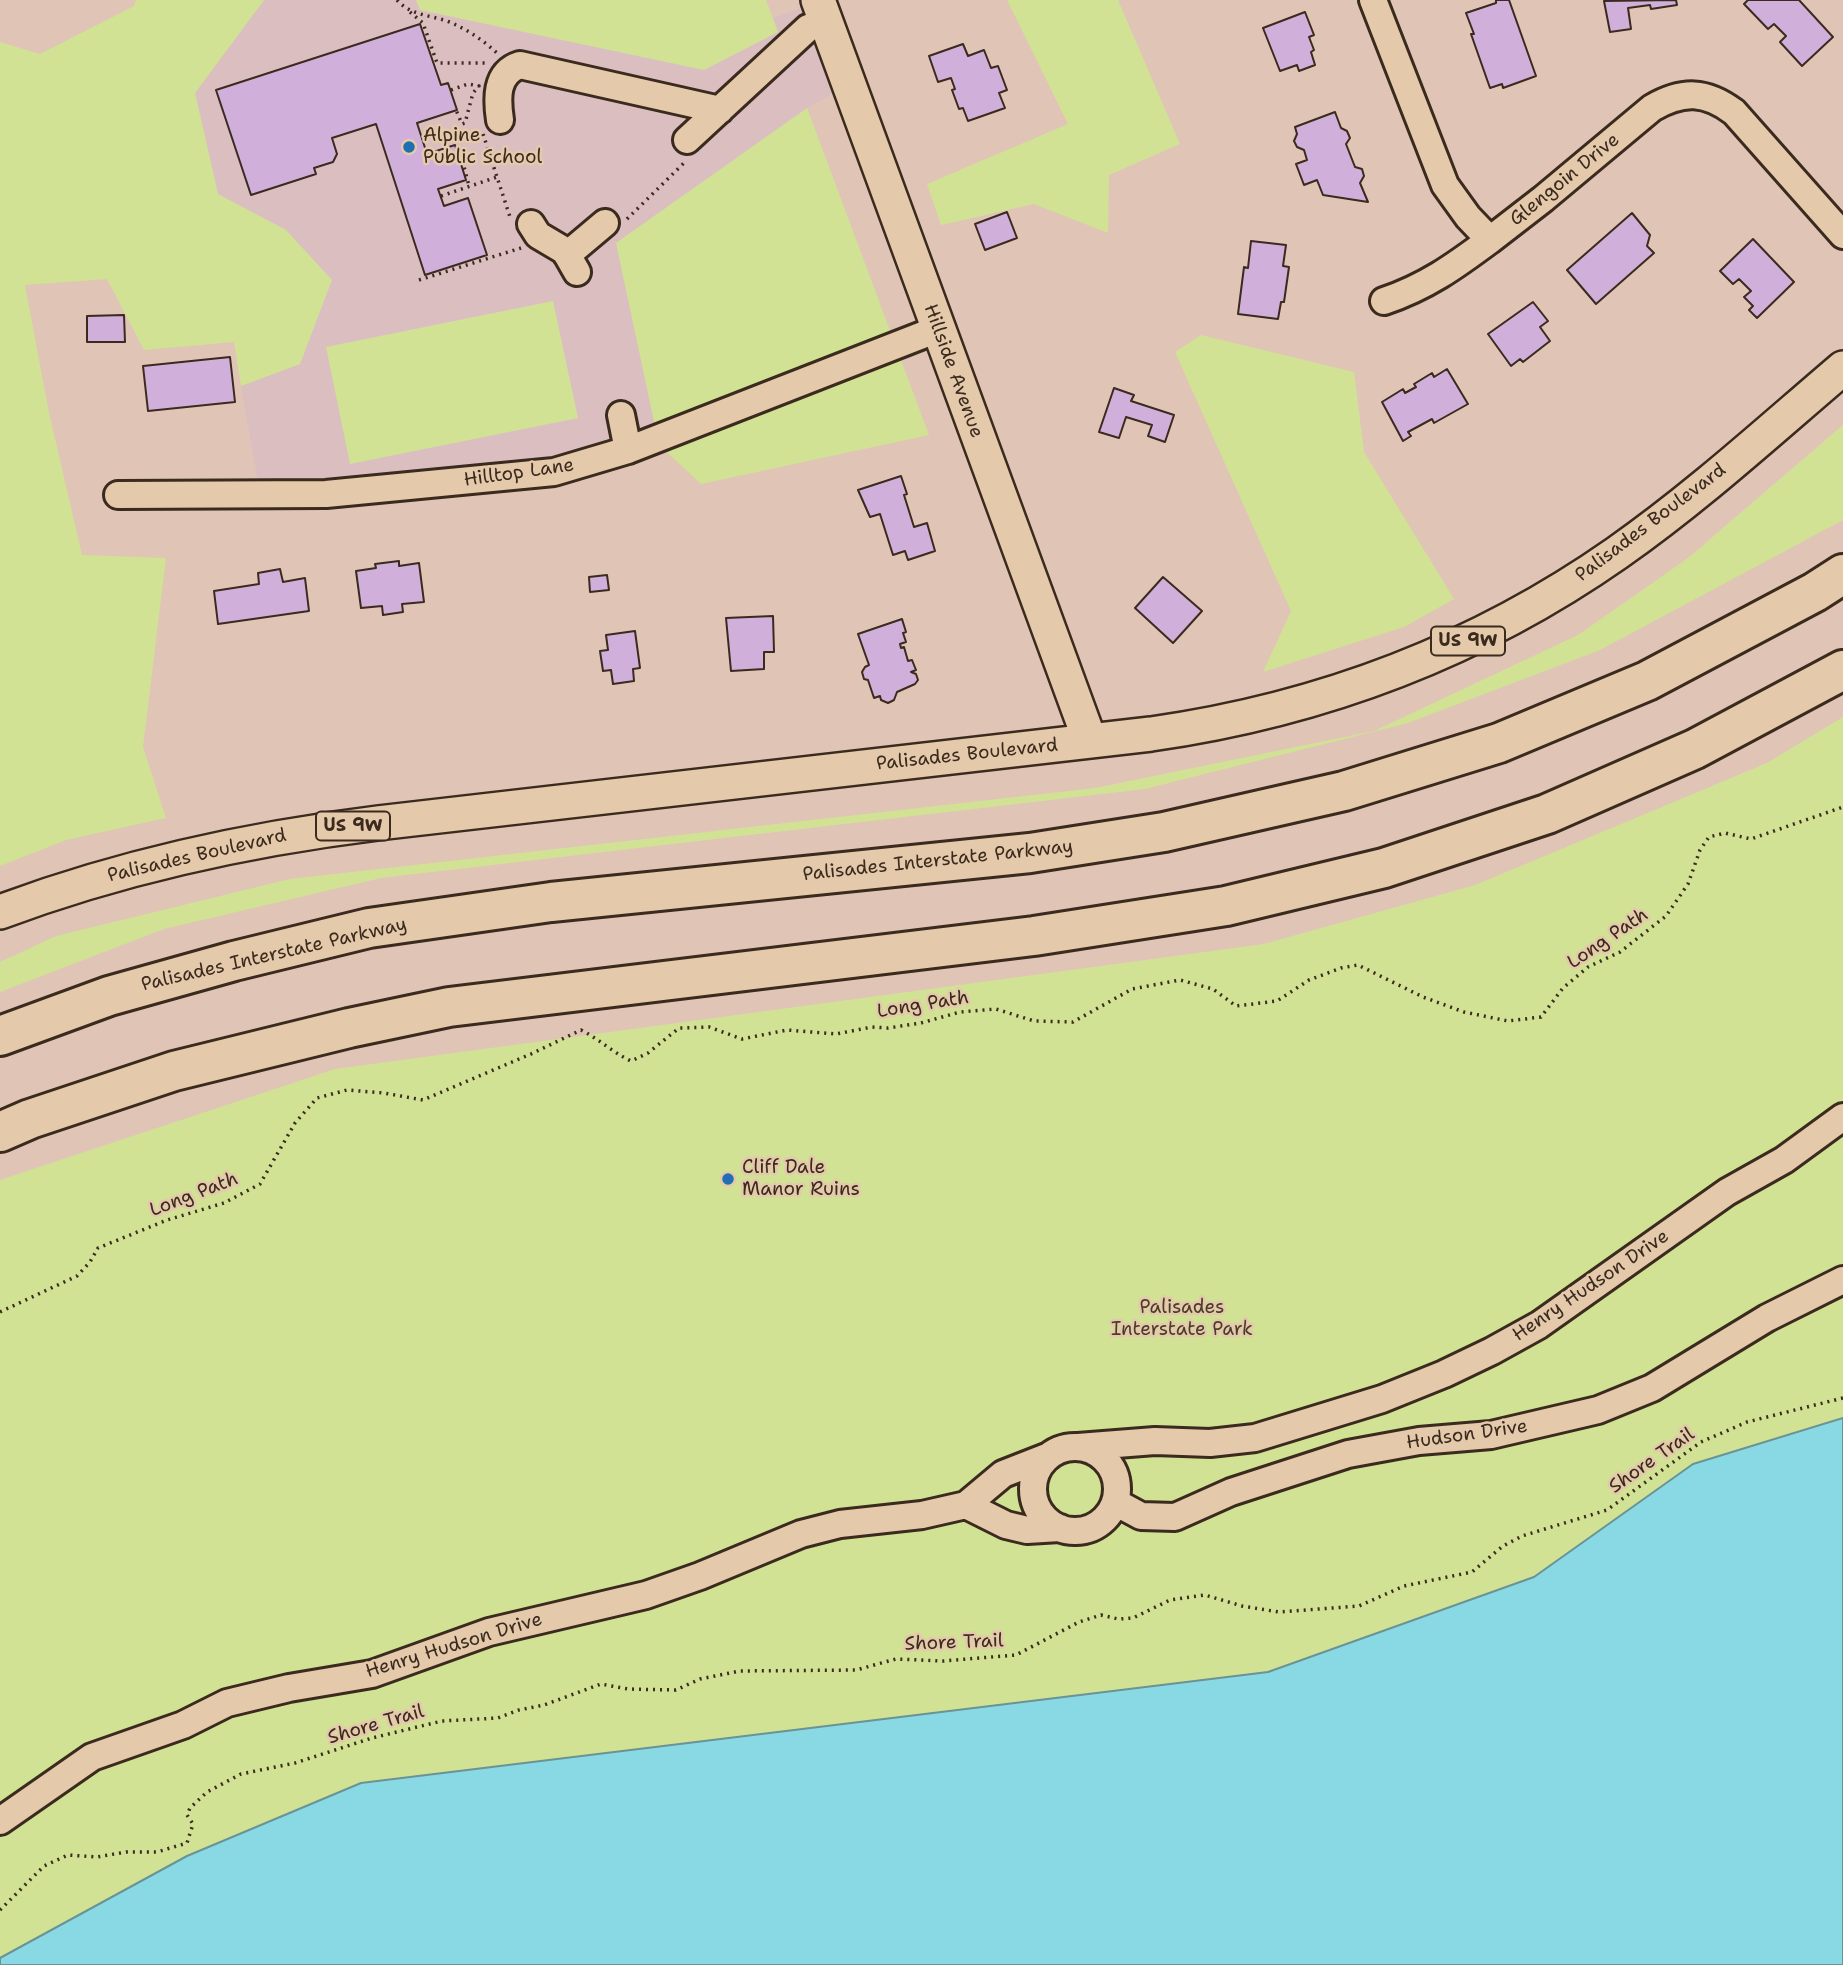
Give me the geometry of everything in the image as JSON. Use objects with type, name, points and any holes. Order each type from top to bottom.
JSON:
[{"type":"highway","name":"Palisades Interstate Parkway","points":[[0,1036],[109,996],[234,961],[369,928],[551,902],[1030,853],[1164,832],[1344,791],[1499,743],[1647,681],[1815,592],[1843,574]]},
{"type":"highway","points":[[0,1132],[30,1119],[174,1071],[349,1028],[449,1007],[1034,936],[1226,906],[1384,868],[1547,814],[1695,748],[1843,670]]},
{"type":"main road","name":"Hillside Avenue","points":[[822,11],[1090,741]]},
{"type":"main road","name":"Palisades Boulevard","points":[[0,912],[93,880],[262,839],[418,818],[1090,741],[1188,728],[1280,709],[1389,675],[1485,633],[1565,587],[1634,541],[1843,368]]},
{"type":"street","name":"Glengoin Drive","points":[[1373,0],[1445,185],[1468,217],[1490,240],[1652,108],[1667,99],[1686,94],[1705,96],[1721,102],[1734,112],[1839,222]]},
{"type":"street","points":[[689,148],[720,110],[808,28],[822,11]]},
{"type":"street","points":[[491,124],[500,84],[509,70],[520,65],[720,110]]},
{"type":"street","points":[[521,235],[538,235],[557,245],[572,263],[614,222]]},
{"type":"street","points":[[1384,301],[1413,291],[1441,276],[1490,240]]},
{"type":"street","name":"Hilltop Lane","points":[[118,495],[326,494],[554,472],[628,450],[938,329]]},
{"type":"street","points":[[621,415],[628,450]]},
{"type":"street","name":"Henry Hudson Drive","points":[[0,1821],[92,1758],[183,1725],[227,1703],[289,1688],[372,1674],[489,1632],[646,1595],[801,1534],[840,1524],[922,1515],[966,1505],[1003,1474],[1057,1451],[1155,1441],[1210,1443],[1255,1438],[1382,1399],[1444,1374],[1539,1325],[1727,1192],[1784,1160],[1843,1117]]},
{"type":"street","name":"Hudson Drive","points":[[1115,1491],[1141,1516],[1175,1517],[1231,1492],[1348,1454],[1419,1441],[1491,1435],[1598,1410],[1652,1388],[1768,1318],[1843,1280]]},
{"type":"street","points":[[966,1505],[1006,1525],[1027,1530],[1086,1529],[1109,1514],[1115,1491],[1140,1450],[1155,1441]]},
{"type":"street","points":[[1078,1447],[1091,1450],[1102,1457],[1111,1468],[1115,1491]]},
{"type":"street","points":[[1049,1456],[1039,1467],[1034,1480],[1034,1495],[1038,1509],[1060,1528]]},
{"type":"path","points":[[397,0],[423,23],[438,63],[493,63]]},
{"type":"path","points":[[408,10],[471,32],[500,55],[487,71]]},
{"type":"path","points":[[451,90],[468,84],[480,84]]},
{"type":"path","points":[[476,108],[480,84]]},
{"type":"path","points":[[456,110],[462,124],[465,122],[473,93],[480,84]]},
{"type":"path","points":[[491,124],[497,177],[529,254]]},
{"type":"path","points":[[614,222],[689,148]]},
{"type":"path","points":[[461,164],[463,163],[470,186]]},
{"type":"path","points":[[441,197],[497,177]]},
{"type":"path","points":[[419,281],[521,235]]},
{"type":"path","name":"Long Path","points":[[0,1312],[77,1276],[98,1248],[167,1220],[224,1203],[260,1184],[295,1123],[317,1098],[347,1090],[423,1100],[580,1030],[598,1038],[611,1051],[631,1061],[648,1053],[679,1028],[709,1027],[742,1039],[788,1030],[836,1034],[872,1027],[888,1028],[921,1023],[960,1012],[996,1009],[1034,1021],[1073,1023],[1132,989],[1180,981],[1213,989],[1236,1006],[1277,1001],[1310,980],[1340,968],[1358,965],[1464,1012],[1508,1021],[1541,1017],[1563,988],[1588,967],[1620,952],[1666,916],[1688,884],[1700,850],[1709,837],[1725,833],[1751,839],[1843,807]]},
{"type":"path","name":"Shore Trail","points":[[0,1910],[44,1866],[68,1855],[97,1857],[126,1852],[156,1852],[187,1843],[193,1824],[187,1815],[190,1808],[207,1792],[241,1774],[295,1763],[372,1738],[442,1721],[498,1718],[601,1684],[628,1689],[676,1690],[700,1679],[740,1671],[856,1670],[896,1659],[943,1661],[1016,1655],[1059,1631],[1101,1615],[1118,1619],[1133,1618],[1170,1600],[1206,1595],[1242,1606],[1279,1612],[1359,1606],[1404,1586],[1472,1572],[1503,1546],[1522,1536],[1607,1510],[1701,1443],[1747,1422],[1843,1398]]},
{"type":"shaded area","points":[[264,0],[416,0],[420,10],[778,32],[773,18],[818,2],[850,84],[807,108],[658,438],[628,450],[260,494],[241,386],[300,364],[286,230],[218,194],[195,93]]},
{"type":"green space","points":[[136,0],[264,0],[195,93],[218,194],[286,230],[332,280],[300,364],[241,386],[234,342],[144,350],[107,279],[25,285],[49,413],[82,555],[166,558],[143,747],[166,818],[66,840],[0,866],[0,42],[40,54],[134,6]]},
{"type":"green space","points":[[416,0],[766,0],[778,32],[704,70],[420,10]]},
{"type":"green space","points":[[1007,0],[1118,0],[1180,144],[1109,175],[1108,233],[1034,204],[941,225],[927,184],[1068,124]]},
{"type":"green space","points":[[807,108],[929,435],[701,484],[659,445],[616,243]]},
{"type":"green space","points":[[553,301],[578,418],[350,464],[326,347]]},
{"type":"green space","points":[[1201,335],[1354,372],[1364,452],[1454,599],[1404,627],[1263,672],[1291,611],[1175,352]]},
{"type":"green space","points":[[1843,425],[1843,520],[1600,650],[1408,723],[1145,789],[381,878],[164,929],[0,992],[0,962],[56,936],[290,879],[1095,788],[1374,731],[1578,635],[1688,558]]},
{"type":"green space","name":"Palisades Interstate Park","points":[[1843,717],[1843,1418],[1693,1464],[1534,1577],[1268,1672],[361,1783],[187,1856],[0,1958],[0,1180],[335,1069],[1264,944],[1475,885],[1767,763]]},
{"type":"water","points":[[1843,1418],[1843,1965],[0,1965],[0,1958],[187,1856],[361,1783],[1268,1672],[1534,1577],[1693,1464]]},
{"type":"building","points":[[1496,0],[1509,0],[1536,76],[1503,88],[1502,84],[1490,88],[1466,13],[1496,3]]},
{"type":"building","points":[[1676,0],[1677,5],[1651,9],[1650,5],[1628,8],[1631,29],[1610,32],[1604,1]]},
{"type":"building","points":[[1748,0],[1799,0],[1833,37],[1802,66],[1780,42],[1786,36],[1774,24],[1768,29],[1744,4]]},
{"type":"building","points":[[1305,12],[1314,35],[1309,37],[1314,50],[1311,52],[1315,65],[1299,71],[1297,65],[1280,71],[1263,28]]},
{"type":"building","points":[[420,24],[441,85],[448,83],[457,110],[417,123],[427,154],[455,145],[466,180],[438,189],[444,206],[468,198],[487,255],[425,275],[376,124],[332,138],[337,154],[333,162],[314,168],[316,174],[251,195],[216,90]]},
{"type":"building","points":[[963,44],[968,56],[984,50],[991,68],[998,66],[1007,90],[999,93],[1005,108],[968,121],[963,108],[959,109],[951,78],[938,82],[929,56]]},
{"type":"building","points":[[1335,112],[1341,128],[1347,131],[1350,138],[1346,144],[1355,167],[1362,169],[1364,176],[1360,183],[1368,202],[1323,195],[1317,180],[1304,185],[1296,164],[1307,160],[1304,150],[1297,147],[1294,141],[1297,134],[1295,127]]},
{"type":"building","points":[[1007,212],[1017,238],[985,250],[975,224]]},
{"type":"building","points":[[1632,213],[1650,235],[1647,246],[1654,253],[1596,304],[1567,270]]},
{"type":"building","points":[[1753,239],[1794,282],[1757,318],[1749,310],[1753,306],[1744,297],[1751,291],[1739,279],[1733,284],[1720,271]]},
{"type":"building","points":[[1251,241],[1286,245],[1283,266],[1289,267],[1284,302],[1281,302],[1278,319],[1238,314],[1244,267],[1248,268]]},
{"type":"building","points":[[1533,302],[1548,321],[1540,327],[1550,341],[1523,362],[1520,359],[1511,366],[1488,334]]},
{"type":"building","points":[[124,315],[125,342],[87,342],[87,316]]},
{"type":"building","points":[[230,357],[235,402],[148,411],[143,366]]},
{"type":"building","points":[[1447,369],[1468,404],[1434,423],[1432,419],[1408,432],[1411,436],[1403,441],[1382,402],[1403,389],[1405,393],[1416,387],[1414,384],[1432,373],[1434,377]]},
{"type":"building","points":[[1114,388],[1134,395],[1131,401],[1174,415],[1165,442],[1148,436],[1152,425],[1126,417],[1119,438],[1099,432]]},
{"type":"building","points":[[901,476],[914,527],[927,523],[935,551],[908,560],[905,551],[893,555],[880,514],[870,517],[858,490]]},
{"type":"building","points":[[399,561],[399,566],[419,563],[424,602],[402,604],[403,612],[383,615],[382,606],[361,608],[356,571],[376,568],[375,564]]},
{"type":"building","points":[[280,569],[283,582],[305,578],[309,611],[218,624],[214,591],[259,584],[258,573]]},
{"type":"building","points":[[607,575],[609,590],[590,592],[589,577]]},
{"type":"building","points":[[1163,577],[1202,611],[1173,643],[1135,608]]},
{"type":"building","points":[[773,616],[774,652],[764,652],[764,669],[731,671],[726,618]]},
{"type":"building","points":[[902,619],[906,642],[900,644],[901,648],[904,647],[908,661],[912,660],[916,670],[911,672],[916,674],[918,680],[897,692],[894,700],[888,703],[881,700],[880,696],[874,698],[868,680],[864,679],[862,672],[869,665],[858,634]]},
{"type":"building","points":[[635,631],[640,668],[633,669],[634,681],[613,684],[611,670],[603,671],[600,651],[608,650],[606,635]]},
{"type":"place","name":"Alpine Public School","points":[[409,147]]},
{"type":"place","name":"Cliff Dale Manor Ruins","points":[[728,1179]]}]
